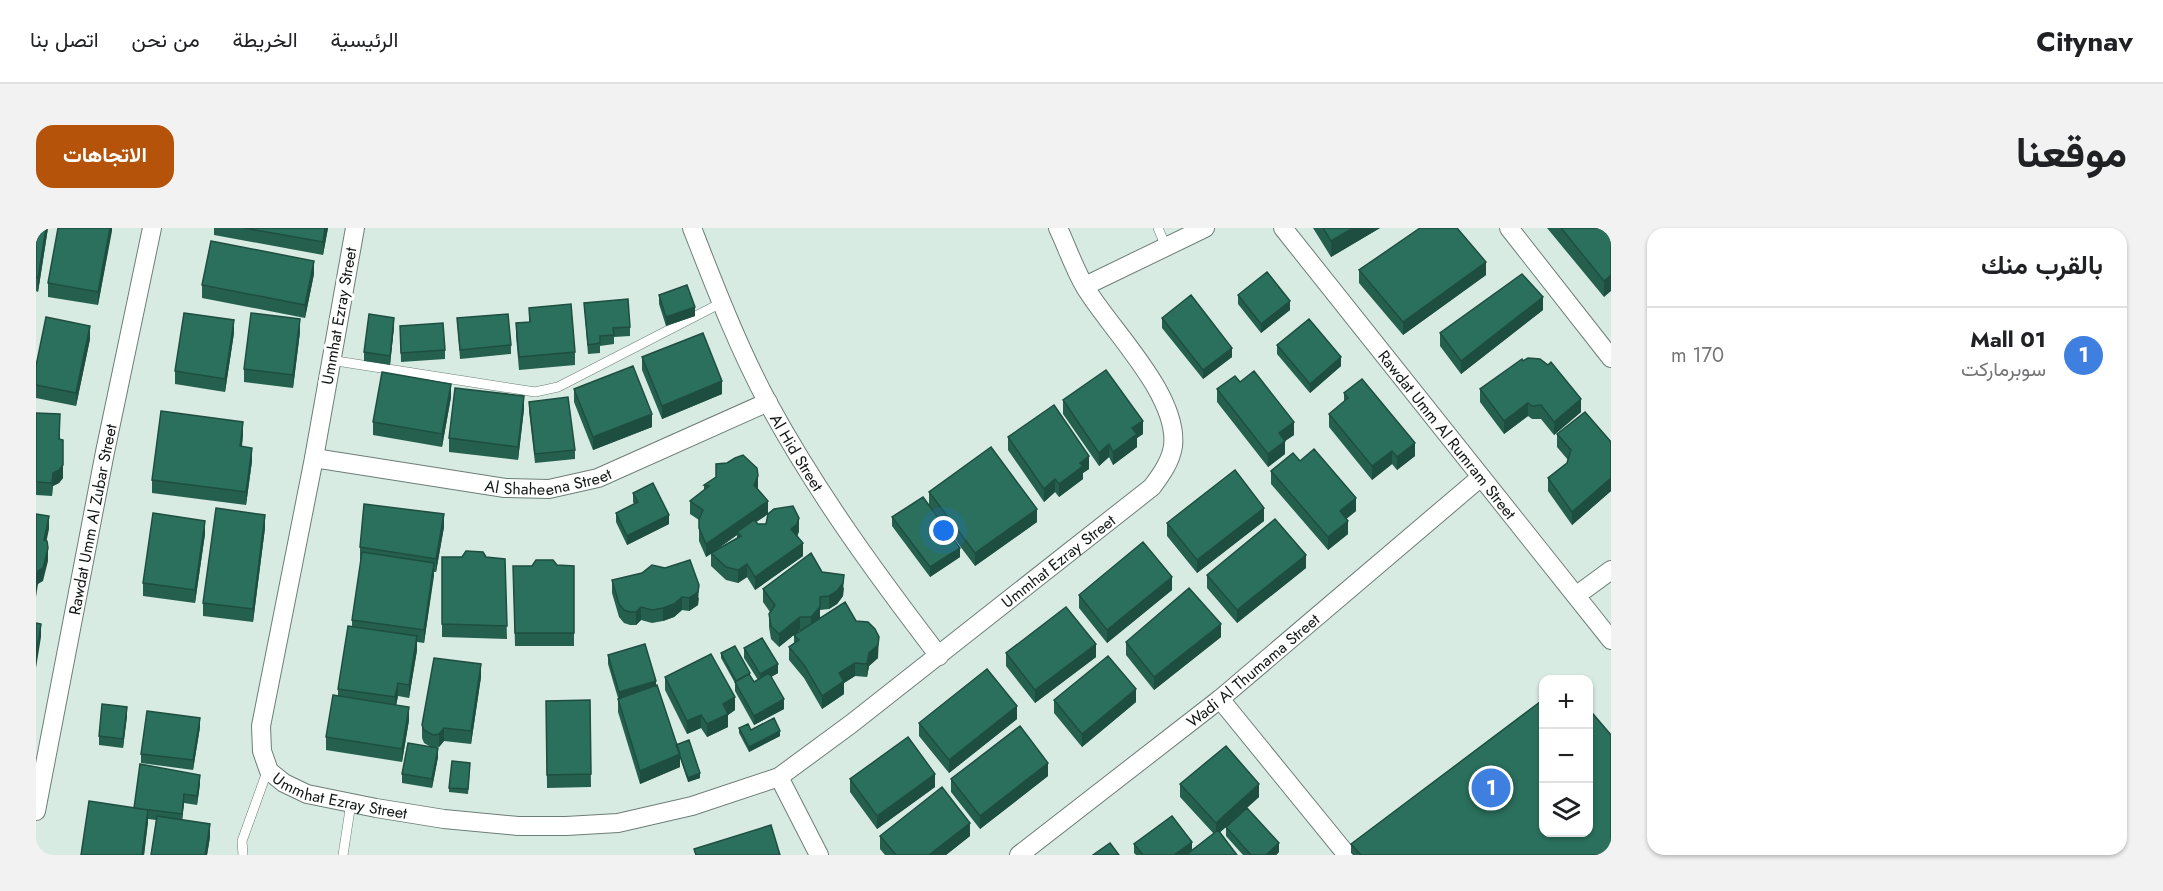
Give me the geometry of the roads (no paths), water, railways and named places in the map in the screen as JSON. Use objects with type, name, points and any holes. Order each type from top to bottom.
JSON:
[{"type":"street","name":"Rawdat Umm Al Zubar Street","points":[[36,811],[41,749],[152,228]]},
{"type":"street","name":"Ummhat Ezray Street","points":[[355,228],[314,458],[261,726],[262,751],[268,768],[284,783],[308,794],[444,819],[518,826],[618,823],[692,806],[779,777],[939,656],[1152,487],[1166,468],[1173,446],[1171,419],[1161,394],[1085,286],[1058,228]]},
{"type":"street","name":"Al Hid Street","points":[[692,228],[721,303],[768,402],[843,527],[939,656]]},
{"type":"street","points":[[1085,286],[1205,228]]},
{"type":"street","name":"Rawdat Umm Al Rumram Street","points":[[1283,228],[1611,640]]},
{"type":"street","points":[[1509,228],[1611,358]]},
{"type":"street","name":"Al Shaheena Street","points":[[314,458],[505,488],[549,489],[598,478],[768,402]]},
{"type":"street","name":"Wadi Al Thumama Street","points":[[1019,855],[1220,699],[1481,477]]},
{"type":"street","points":[[1577,595],[1611,570]]},
{"type":"street","points":[[1220,699],[1342,854]]},
{"type":"street","points":[[779,777],[819,855]]},
{"type":"lane","points":[[1158,228],[1166,247]]},
{"type":"lane","points":[[330,360],[535,392],[558,387],[721,303]]},
{"type":"lane","points":[[243,855],[242,841],[268,768]]},
{"type":"lane","points":[[343,855],[351,803]]},
{"type":"place","name":"01 Mall","points":[[1491,788]]}]
